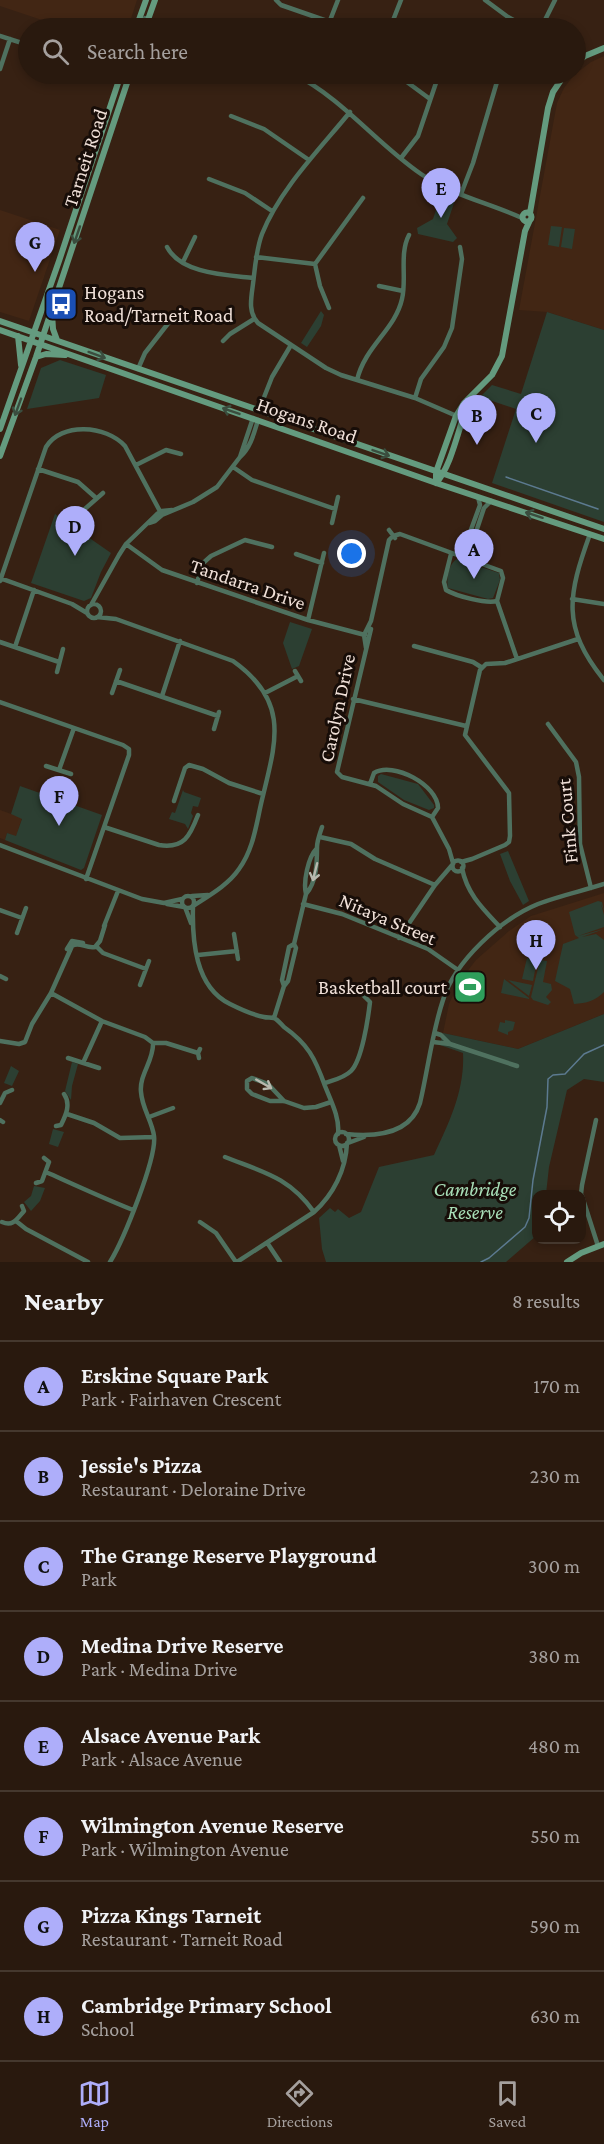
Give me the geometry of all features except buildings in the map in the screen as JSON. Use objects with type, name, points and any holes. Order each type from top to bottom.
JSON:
[{"type":"street","points":[[140,18],[146,0]]},
{"type":"street","points":[[149,18],[155,0]]},
{"type":"street","points":[[276,0],[319,18]]},
{"type":"street","points":[[331,18],[338,0]]},
{"type":"street","points":[[394,18],[401,0]]},
{"type":"street","points":[[485,0],[510,18]]},
{"type":"street","points":[[546,18],[555,0]]},
{"type":"street","points":[[0,36],[18,42]]},
{"type":"street","points":[[0,69],[10,39]]},
{"type":"street","points":[[586,57],[604,48]]},
{"type":"street","name":"Tarneit Road","points":[[0,429],[59,261],[117,84]]},
{"type":"street","name":"Tarneit Road","points":[[0,456],[36,357],[127,84]]},
{"type":"street","points":[[314,84],[350,112],[401,158],[436,183],[514,214],[525,216]]},
{"type":"street","points":[[410,84],[430,99]]},
{"type":"street","points":[[401,158],[418,136],[435,84]]},
{"type":"street","points":[[461,194],[473,163],[496,84]]},
{"type":"street","points":[[436,483],[436,472],[459,417],[471,398],[494,371],[502,356],[525,231],[525,216],[530,203],[548,108],[558,84]]},
{"type":"street","points":[[350,112],[309,160],[272,211],[261,235],[256,256],[250,309],[254,319],[326,368],[415,398],[459,417]]},
{"type":"street","points":[[231,116],[264,129],[309,160]]},
{"type":"street","points":[[209,179],[244,193],[272,211]]},
{"type":"street","points":[[329,308],[320,286],[315,264],[363,198]]},
{"type":"street","points":[[357,380],[362,362],[395,317],[403,291],[405,246],[409,235]]},
{"type":"street","points":[[183,262],[195,237]]},
{"type":"street","points":[[166,247],[172,255],[203,271],[253,278]]},
{"type":"street","points":[[415,398],[421,379],[444,347],[452,328],[462,259],[460,247]]},
{"type":"street","points":[[256,256],[315,264]]},
{"type":"street","points":[[380,286],[403,291]]},
{"type":"street","points":[[52,310],[53,329],[57,340]]},
{"type":"street","points":[[223,341],[254,319]]},
{"type":"street","name":"Hogans Road","points":[[0,321],[604,529]]},
{"type":"street","points":[[138,369],[145,353],[170,321]]},
{"type":"street","name":"Hogans Road","points":[[0,330],[436,483],[604,539]]},
{"type":"street","points":[[18,336],[21,368]]},
{"type":"street","points":[[87,613],[126,544],[161,514],[178,509],[217,487],[233,467],[248,447],[272,376],[291,345]]},
{"type":"street","points":[[36,357],[46,354],[71,355]]},
{"type":"street","points":[[0,845],[118,891],[142,899],[185,907],[193,906],[230,880],[246,858],[275,743],[275,721],[265,693],[254,677],[233,661],[116,619],[91,617],[72,604],[0,580],[46,447],[55,437],[85,429],[105,432],[120,440],[136,465],[161,514]]},
{"type":"street","points":[[436,483],[444,475],[451,438]]},
{"type":"street","points":[[163,442],[166,450]]},
{"type":"street","points":[[136,465],[166,450],[181,454]]},
{"type":"street","points":[[233,467],[252,480],[335,509]]},
{"type":"street","points":[[38,470],[78,482],[95,497]]},
{"type":"street","points":[[78,515],[95,497],[103,493]]},
{"type":"street","points":[[332,523],[338,497]]},
{"type":"street","points":[[464,558],[480,504],[478,497]]},
{"type":"street","points":[[464,558],[484,508],[491,501]]},
{"type":"street","points":[[593,525],[576,572],[572,599],[573,618],[578,639],[588,660],[604,680]]},
{"type":"street","points":[[389,530],[394,537],[400,534],[501,572],[503,578],[497,601],[518,659]]},
{"type":"street","name":"Carolyn Drive","points":[[370,784],[339,774],[337,766],[368,644],[366,636],[389,540],[394,537]]},
{"type":"street","points":[[197,583],[202,564],[211,556],[245,540],[272,547]]},
{"type":"street","name":"Tandarra Drive","points":[[126,544],[162,570],[308,620],[366,636]]},
{"type":"street","points":[[295,553],[322,563]]},
{"type":"street","points":[[308,620],[324,553]]},
{"type":"street","points":[[451,554],[444,582],[446,590],[488,602],[497,601]]},
{"type":"street","points":[[15,646],[34,590]]},
{"type":"street","points":[[97,617],[100,609],[100,590]]},
{"type":"street","points":[[572,599],[604,604]]},
{"type":"street","points":[[72,604],[96,605],[116,619]]},
{"type":"street","points":[[444,873],[509,842],[510,799],[507,789],[467,738],[466,726],[481,667],[486,664],[505,663],[578,639]]},
{"type":"street","points":[[162,696],[180,641]]},
{"type":"street","points":[[0,642],[59,662]]},
{"type":"street","points":[[414,646],[473,662],[481,667]]},
{"type":"street","points":[[57,672],[63,649]]},
{"type":"street","points":[[112,693],[120,670]]},
{"type":"street","points":[[265,693],[296,674],[301,681]]},
{"type":"street","points":[[116,681],[218,714],[214,729]]},
{"type":"street","points":[[353,699],[466,726]]},
{"type":"street","points":[[0,702],[123,745],[129,750],[86,879]]},
{"type":"street","name":"Fink Court","points":[[548,724],[576,762],[579,777],[580,844],[591,888]]},
{"type":"street","points":[[59,770],[74,728]]},
{"type":"street","points":[[174,801],[185,768],[189,765],[203,769],[229,783],[263,794]]},
{"type":"street","points":[[46,766],[71,774]]},
{"type":"street","points":[[432,817],[438,808],[437,800],[421,781],[382,769],[374,773],[370,784],[403,804],[432,817],[460,866],[472,896],[500,927]]},
{"type":"street","points":[[104,827],[167,847],[183,842],[192,832],[198,815]]},
{"type":"street","points":[[274,1018],[284,986],[288,981],[303,904],[311,887],[318,859],[317,848],[322,827]]},
{"type":"street","points":[[320,837],[351,844],[375,860],[435,885]]},
{"type":"street","points":[[449,849],[453,864]]},
{"type":"street","points":[[453,864],[460,866]]},
{"type":"street","points":[[399,938],[435,885],[453,864]]},
{"type":"street","points":[[339,1145],[369,1135],[397,1130],[413,1119],[420,1103],[443,998],[458,970],[475,950],[500,927],[537,905],[604,884]]},
{"type":"street","points":[[95,945],[118,891]]},
{"type":"street","points":[[164,903],[185,896],[208,895]]},
{"type":"street","points":[[192,896],[194,899],[193,926],[205,980],[216,996],[237,1007],[264,1017],[274,1018],[295,1034],[312,1053],[337,1117],[349,1139],[334,1189],[314,1212],[237,1262],[216,1233],[200,1222]]},
{"type":"street","points":[[182,898],[182,904],[193,926]]},
{"type":"street","name":"Nitaya Street","points":[[303,904],[337,912],[431,951],[458,970]]},
{"type":"street","points":[[17,933],[26,908]]},
{"type":"street","points":[[0,910],[22,918]]},
{"type":"street","points":[[234,934],[238,959]]},
{"type":"street","points":[[0,1041],[18,1047],[25,1046],[30,1039],[35,1020],[51,993],[72,941],[95,945],[103,953],[146,969]]},
{"type":"street","points":[[198,955],[237,951]]},
{"type":"street","points":[[140,985],[149,961]]},
{"type":"street","points":[[0,976],[6,979]]},
{"type":"street","points":[[325,1083],[344,1077],[351,1071],[359,1056],[370,1002],[363,995],[348,991]]},
{"type":"street","points":[[51,993],[102,1021],[145,1037],[153,1043],[166,1043],[199,1053]]},
{"type":"street","points":[[83,1063],[102,1021]]},
{"type":"street","points":[[435,1033],[441,1035],[450,1044]]},
{"type":"street","points":[[433,1042],[450,1044],[517,1066]]},
{"type":"street","points":[[113,1260],[152,1159],[154,1137],[140,1091],[153,1050],[153,1043]]},
{"type":"street","points":[[68,1058],[99,1068]]},
{"type":"street","points":[[284,1101],[268,1084],[252,1078],[247,1081],[247,1089],[252,1094],[273,1102],[284,1101],[308,1108],[332,1102]]},
{"type":"street","points":[[0,1102],[5,1093],[12,1090]]},
{"type":"street","points":[[56,1126],[61,1125],[67,1114],[67,1099],[64,1094]]},
{"type":"street","points":[[149,1117],[173,1108]]},
{"type":"street","points":[[67,1114],[94,1123],[120,1138],[154,1137]]},
{"type":"street","points":[[337,1117],[336,1140],[343,1164]]},
{"type":"street","points":[[582,1190],[596,1120]]},
{"type":"street","points":[[338,1134],[369,1135]]},
{"type":"street","points":[[225,1157],[284,1181],[297,1191],[314,1212]]},
{"type":"street","points":[[36,1183],[42,1181],[46,1172],[49,1162],[44,1158]]},
{"type":"street","points":[[46,1172],[133,1210]]},
{"type":"street","points":[[2,1222],[9,1225],[16,1221],[24,1211],[22,1206]]},
{"type":"street","points":[[567,1262],[601,1245],[586,1208]]},
{"type":"street","points":[[16,1221],[26,1229],[88,1262]]},
{"type":"street","points":[[268,1244],[280,1262]]},
{"type":"shaded area","points":[[0,0],[137,0],[131,18],[36,18],[0,6]]},
{"type":"shaded area","points":[[604,56],[604,330],[547,312],[519,310],[557,103],[567,84],[586,84],[586,66]]},
{"type":"shaded area","points":[[0,210],[60,230],[29,321],[0,312]]},
{"type":"shaded area","points":[[0,810],[22,818],[16,837],[7,833],[5,840],[0,838]]},
{"type":"shaded area","points":[[604,893],[604,1014],[518,1049],[443,1033],[449,1004],[459,982],[476,960],[509,931],[531,916]]},
{"type":"green space","points":[[442,192],[456,197],[447,224],[457,238],[453,242],[418,234],[417,228],[433,219]]},
{"type":"green space","points":[[551,226],[562,227],[559,247],[548,245]]},
{"type":"green space","points":[[564,228],[575,229],[572,249],[561,247]]},
{"type":"green space","points":[[321,311],[324,315],[321,326],[307,347],[301,343]]},
{"type":"green space","points":[[547,312],[604,330],[604,522],[492,483],[516,409],[480,397],[492,385],[521,394]]},
{"type":"green space","points":[[60,360],[106,375],[99,398],[27,409],[41,368]]},
{"type":"green space","points":[[55,514],[111,553],[91,598],[84,601],[31,583]]},
{"type":"green space","points":[[457,559],[499,573],[500,580],[493,598],[488,599],[448,588],[449,572]]},
{"type":"green space","points":[[290,622],[312,629],[299,666],[292,669],[283,643]]},
{"type":"green space","points":[[381,774],[418,784],[434,808],[429,810],[404,800],[378,782],[378,776]]},
{"type":"green space","points":[[20,786],[102,815],[84,868],[81,870],[5,840],[7,833],[16,836],[22,819],[11,814]]},
{"type":"green space","points":[[183,790],[201,798],[198,807],[193,806],[191,813],[193,816],[188,829],[185,824],[169,819],[172,812],[175,813]]},
{"type":"green space","points":[[508,851],[529,901],[523,905],[510,881],[500,854]]},
{"type":"green space","points":[[598,901],[602,902],[604,927],[578,936],[604,929],[582,937],[596,934],[604,940],[604,992],[590,1001],[574,1004],[570,989],[555,981],[563,944],[579,938],[575,935],[569,912]]},
{"type":"green space","points":[[527,958],[537,960],[533,981],[522,979]]},
{"type":"green space","points":[[540,960],[547,961],[543,982],[551,984],[552,990],[546,997],[551,1002],[548,1005],[533,1000],[531,997]]},
{"type":"green space","name":"Basketball court","points":[[467,975],[478,978],[473,998],[463,996]]},
{"type":"green space","points":[[504,979],[529,998],[529,999],[501,993]]},
{"type":"green space","points":[[508,980],[532,985],[529,996]]},
{"type":"green space","name":"Cambridge Reserve","points":[[604,1014],[604,1082],[584,1079],[567,1090],[549,1167],[546,1190],[532,1190],[532,1239],[506,1262],[326,1262],[322,1249],[319,1218],[330,1208],[335,1212],[338,1209],[349,1218],[361,1212],[379,1167],[434,1155],[455,1106],[463,1067],[463,1053],[440,1045],[443,1033],[518,1049]]},
{"type":"green space","points":[[505,1020],[515,1022],[513,1030],[508,1032],[508,1035],[498,1031],[500,1022],[505,1023]]},
{"type":"green space","points":[[72,1062],[78,1064],[71,1100],[65,1091]]},
{"type":"green space","points":[[11,1066],[19,1071],[12,1086],[4,1083]]},
{"type":"green space","points":[[53,1129],[64,1132],[58,1147],[49,1144]]},
{"type":"green space","points":[[34,1186],[45,1188],[40,1201],[31,1211],[24,1202],[31,1196]]},
{"type":"waterway","points":[[506,477],[598,509]]},
{"type":"waterway","points":[[481,1262],[489,1258],[525,1227],[529,1218],[533,1180],[547,1107],[548,1079],[553,1075],[565,1074],[584,1054],[604,1045]]},
{"type":"place","name":"Alsace Avenue Park","points":[[441,218]]},
{"type":"place","name":"Pizza Kings Tarneit","points":[[35,272]]},
{"type":"place","name":"Hogans Road/Tarneit Road","points":[[61,304]]},
{"type":"place","name":"The Grange Reserve Playground","points":[[536,443]]},
{"type":"place","name":"Jessie's Pizza","points":[[477,445]]},
{"type":"place","name":"Medina Drive Reserve","points":[[75,556]]},
{"type":"place","name":"Erskine Square Park","points":[[474,579]]},
{"type":"place","name":"Wilmington Avenue Reserve","points":[[59,826]]},
{"type":"place","name":"Cambridge Primary School","points":[[536,970]]},
{"type":"place","name":"Basketball court","points":[[470,987]]}]
